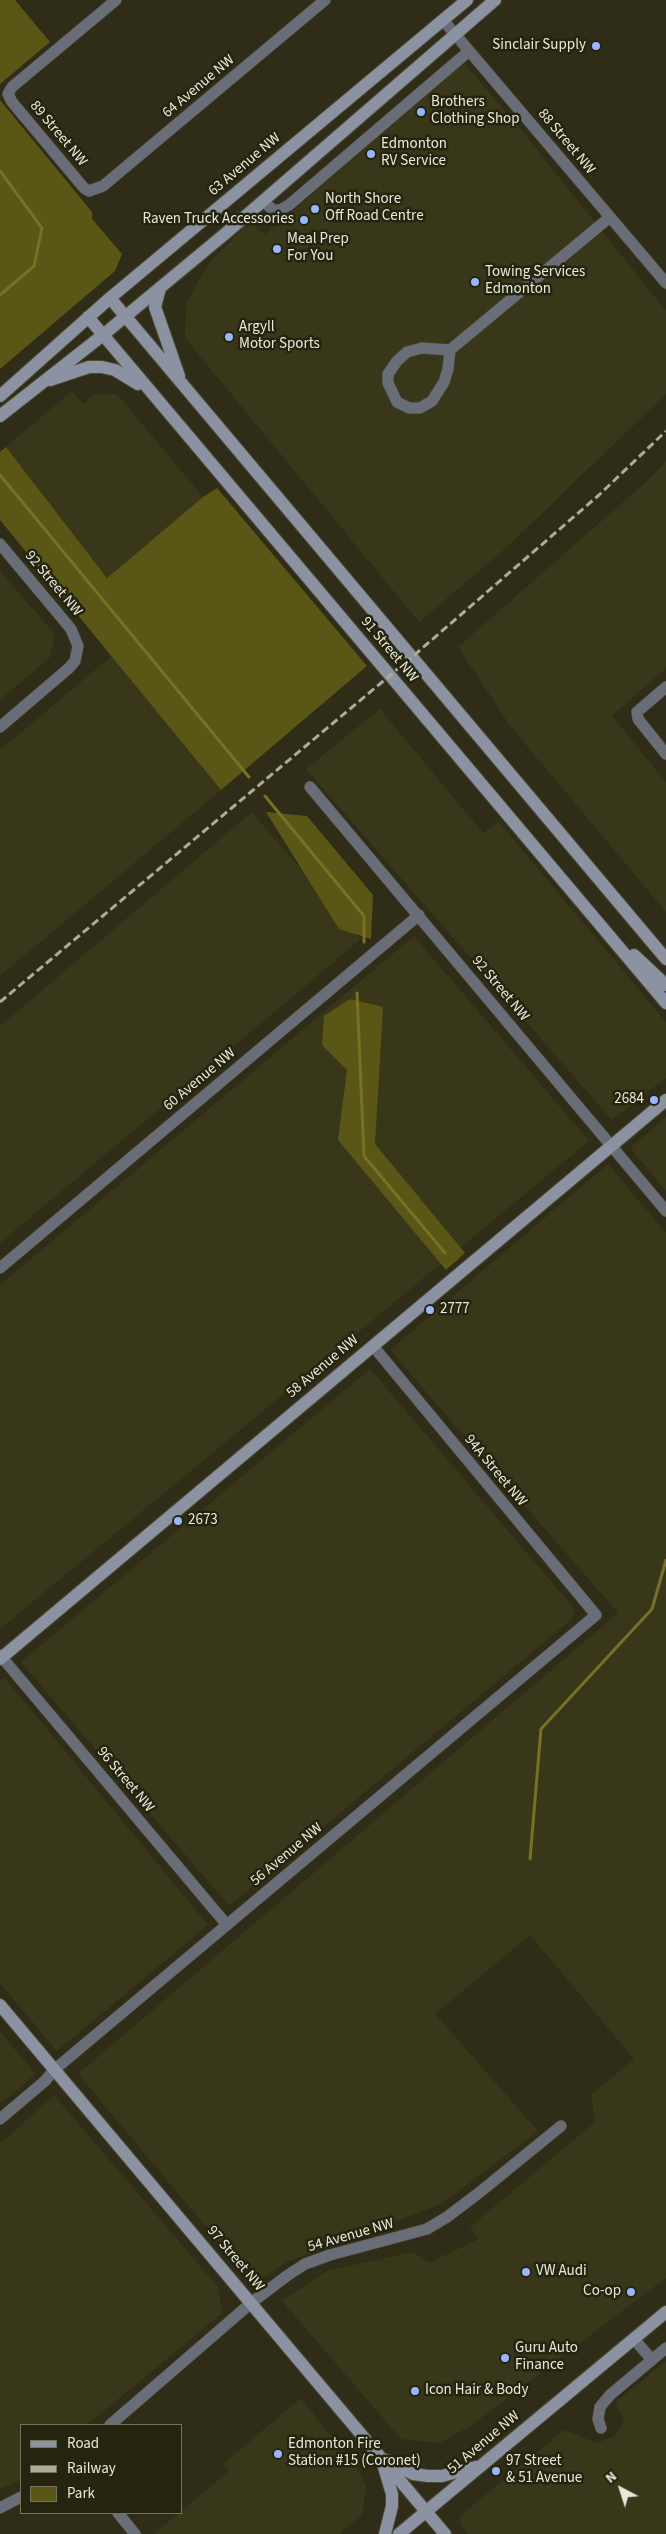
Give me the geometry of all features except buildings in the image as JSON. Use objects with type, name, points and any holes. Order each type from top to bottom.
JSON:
[{"type":"main road","name":"63 Avenue NW","points":[[0,396],[110,298],[467,0]]},
{"type":"main road","points":[[0,416],[103,335],[263,201],[495,0]]},
{"type":"main road","points":[[161,286],[155,307],[182,385]]},
{"type":"main road","name":"91 Street NW","points":[[110,298],[666,959]]},
{"type":"main road","name":"91 Street NW","points":[[88,317],[666,1003]]},
{"type":"main road","points":[[44,380],[53,380],[89,367],[102,367],[125,375],[149,390]]},
{"type":"main road","points":[[600,926],[666,985]]},
{"type":"main road","name":"58 Avenue NW","points":[[1,1657],[666,1100]]},
{"type":"main road","name":"97 Street NW","points":[[0,2004],[445,2534]]},
{"type":"main road","name":"51 Avenue NW","points":[[400,2534],[666,2312]]},
{"type":"main road","points":[[380,2457],[413,2474],[428,2476],[442,2476],[481,2466]]},
{"type":"main road","points":[[380,2457],[392,2494],[392,2506],[385,2534]]},
{"type":"street","name":"89 Street NW","points":[[89,191],[84,188],[12,102],[8,94],[12,87],[116,0]]},
{"type":"street","name":"64 Avenue NW","points":[[89,191],[103,186],[325,0]]},
{"type":"street","name":"88 Street NW","points":[[443,20],[666,283]]},
{"type":"street","points":[[263,201],[272,210],[280,210],[289,205],[469,51]]},
{"type":"street","points":[[450,350],[448,369],[444,382],[432,401],[420,408],[409,408],[397,402],[388,383],[388,374],[396,361],[407,352],[422,348],[450,350],[610,217]]},
{"type":"street","name":"92 Street NW","points":[[0,544],[71,629],[78,646],[75,661],[69,668],[0,727]]},
{"type":"street","points":[[666,687],[638,712],[638,719],[666,754]]},
{"type":"street","name":"92 Street NW","points":[[310,787],[666,1211]]},
{"type":"street","name":"60 Avenue NW","points":[[0,1268],[419,915]]},
{"type":"street","name":"94A Street NW","points":[[373,1346],[596,1615]]},
{"type":"street","name":"56 Avenue NW","points":[[0,2119],[45,2081],[54,2070],[596,1615]]},
{"type":"street","name":"96 Street NW","points":[[1,1657],[227,1925]]},
{"type":"street","name":"54 Avenue NW","points":[[111,2424],[251,2303],[305,2264],[330,2255],[427,2229],[447,2217],[480,2192],[561,2126]]},
{"type":"street","points":[[634,2339],[652,2360]]},
{"type":"street","points":[[601,2428],[598,2419],[600,2407],[610,2395],[666,2348]]},
{"type":"street","points":[[0,2508],[20,2498]]},
{"type":"street","points":[[119,2514],[135,2534]]},
{"type":"shaded area","points":[[464,63],[523,132],[666,311],[666,394],[508,546],[419,622],[185,338],[186,303],[209,263],[250,221],[265,235]]},
{"type":"shaded area","points":[[72,391],[83,404],[93,395],[117,394],[203,497],[107,578],[6,447]]},
{"type":"shaded area","points":[[666,461],[666,668],[612,716],[666,782],[666,912],[511,727],[458,647],[646,482]]},
{"type":"shaded area","points":[[0,571],[55,634],[50,657],[0,700]]},
{"type":"shaded area","points":[[113,655],[221,790],[0,976],[0,750]]},
{"type":"shaded area","points":[[380,709],[483,833],[499,822],[666,1022],[666,1078],[612,1120],[306,769]]},
{"type":"shaded area","points":[[252,812],[361,939],[0,1243],[0,1026]]},
{"type":"shaded area","points":[[414,936],[589,1141],[0,1629],[0,1285]]},
{"type":"shaded area","points":[[666,1117],[666,1191],[630,1148]]},
{"type":"shaded area","points":[[608,1164],[666,1233],[666,2278],[469,2427],[439,2443],[401,2439],[282,2301],[327,2271],[413,2252],[429,2263],[479,2239],[470,2227],[595,2122],[591,2095],[634,2059],[530,1935],[435,2014],[538,2131],[441,2204],[287,2262],[254,2284],[78,2074],[618,1613],[390,1350]]},
{"type":"shaded area","points":[[370,1369],[574,1608],[573,1618],[229,1906],[21,1662]]},
{"type":"shaded area","points":[[4,1677],[208,1925],[57,2051],[0,1983],[0,1680]]},
{"type":"shaded area","points":[[0,2032],[36,2074],[0,2104]]},
{"type":"shaded area","points":[[54,2095],[218,2287],[222,2313],[88,2424],[20,2424],[20,2480],[0,2489],[0,2144]]},
{"type":"shaded area","points":[[666,2361],[666,2534],[468,2534],[460,2524],[460,2516],[564,2430],[597,2443],[615,2436],[624,2421],[616,2402]]},
{"type":"shaded area","points":[[301,2398],[359,2472],[366,2486],[363,2513],[340,2534],[154,2534],[178,2514],[182,2514],[182,2510],[229,2471],[223,2464]]},
{"type":"green space","points":[[0,0],[15,0],[50,42],[0,84]]},
{"type":"green space","points":[[0,100],[92,212],[92,219],[122,254],[115,271],[0,369]]},
{"type":"green space","points":[[6,447],[107,578],[203,497],[217,488],[367,666],[221,790],[0,520],[0,452]]},
{"type":"green space","points":[[266,812],[307,816],[373,895],[371,939],[339,929]]},
{"type":"green space","points":[[350,999],[383,1007],[375,1144],[465,1253],[446,1270],[338,1140],[347,1070],[322,1045],[324,1016]]},
{"type":"waterway","points":[[0,171],[42,228],[34,266],[0,295]]},
{"type":"waterway","points":[[0,475],[249,777]]},
{"type":"waterway","points":[[265,796],[364,916],[364,942]]},
{"type":"waterway","points":[[357,993],[364,1156],[445,1253]]},
{"type":"waterway","points":[[530,1859],[541,1729],[652,1609],[666,1560]]},
{"type":"railway","points":[[0,1002],[412,657],[599,495],[666,431]]},
{"type":"place","name":"Sinclair Supply","points":[[596,46]]},
{"type":"place","name":"Brothers Clothing Shop","points":[[421,112]]},
{"type":"place","name":"Edmonton RV Service","points":[[371,154]]},
{"type":"place","name":"North Shore Off Road Centre","points":[[315,209]]},
{"type":"place","name":"Raven Truck Accessories","points":[[304,220]]},
{"type":"place","name":"Meal Prep For You","points":[[277,249]]},
{"type":"place","name":"Towing Services Edmonton","points":[[475,282]]},
{"type":"place","name":"Argyll Motor Sports","points":[[229,337]]},
{"type":"place","name":"2684","points":[[654,1100]]},
{"type":"place","name":"2777","points":[[430,1310]]},
{"type":"place","name":"2673","points":[[178,1521]]},
{"type":"place","name":"VW Audi","points":[[526,2272]]},
{"type":"place","name":"Co-op","points":[[631,2292]]},
{"type":"place","name":"Guru Auto Finance","points":[[505,2358]]},
{"type":"place","name":"Icon Hair & Body","points":[[415,2391]]},
{"type":"place","name":"Edmonton Fire Station #15 (Coronet)","points":[[278,2454]]},
{"type":"place","name":"97 Street & 51 Avenue","points":[[496,2471]]}]
